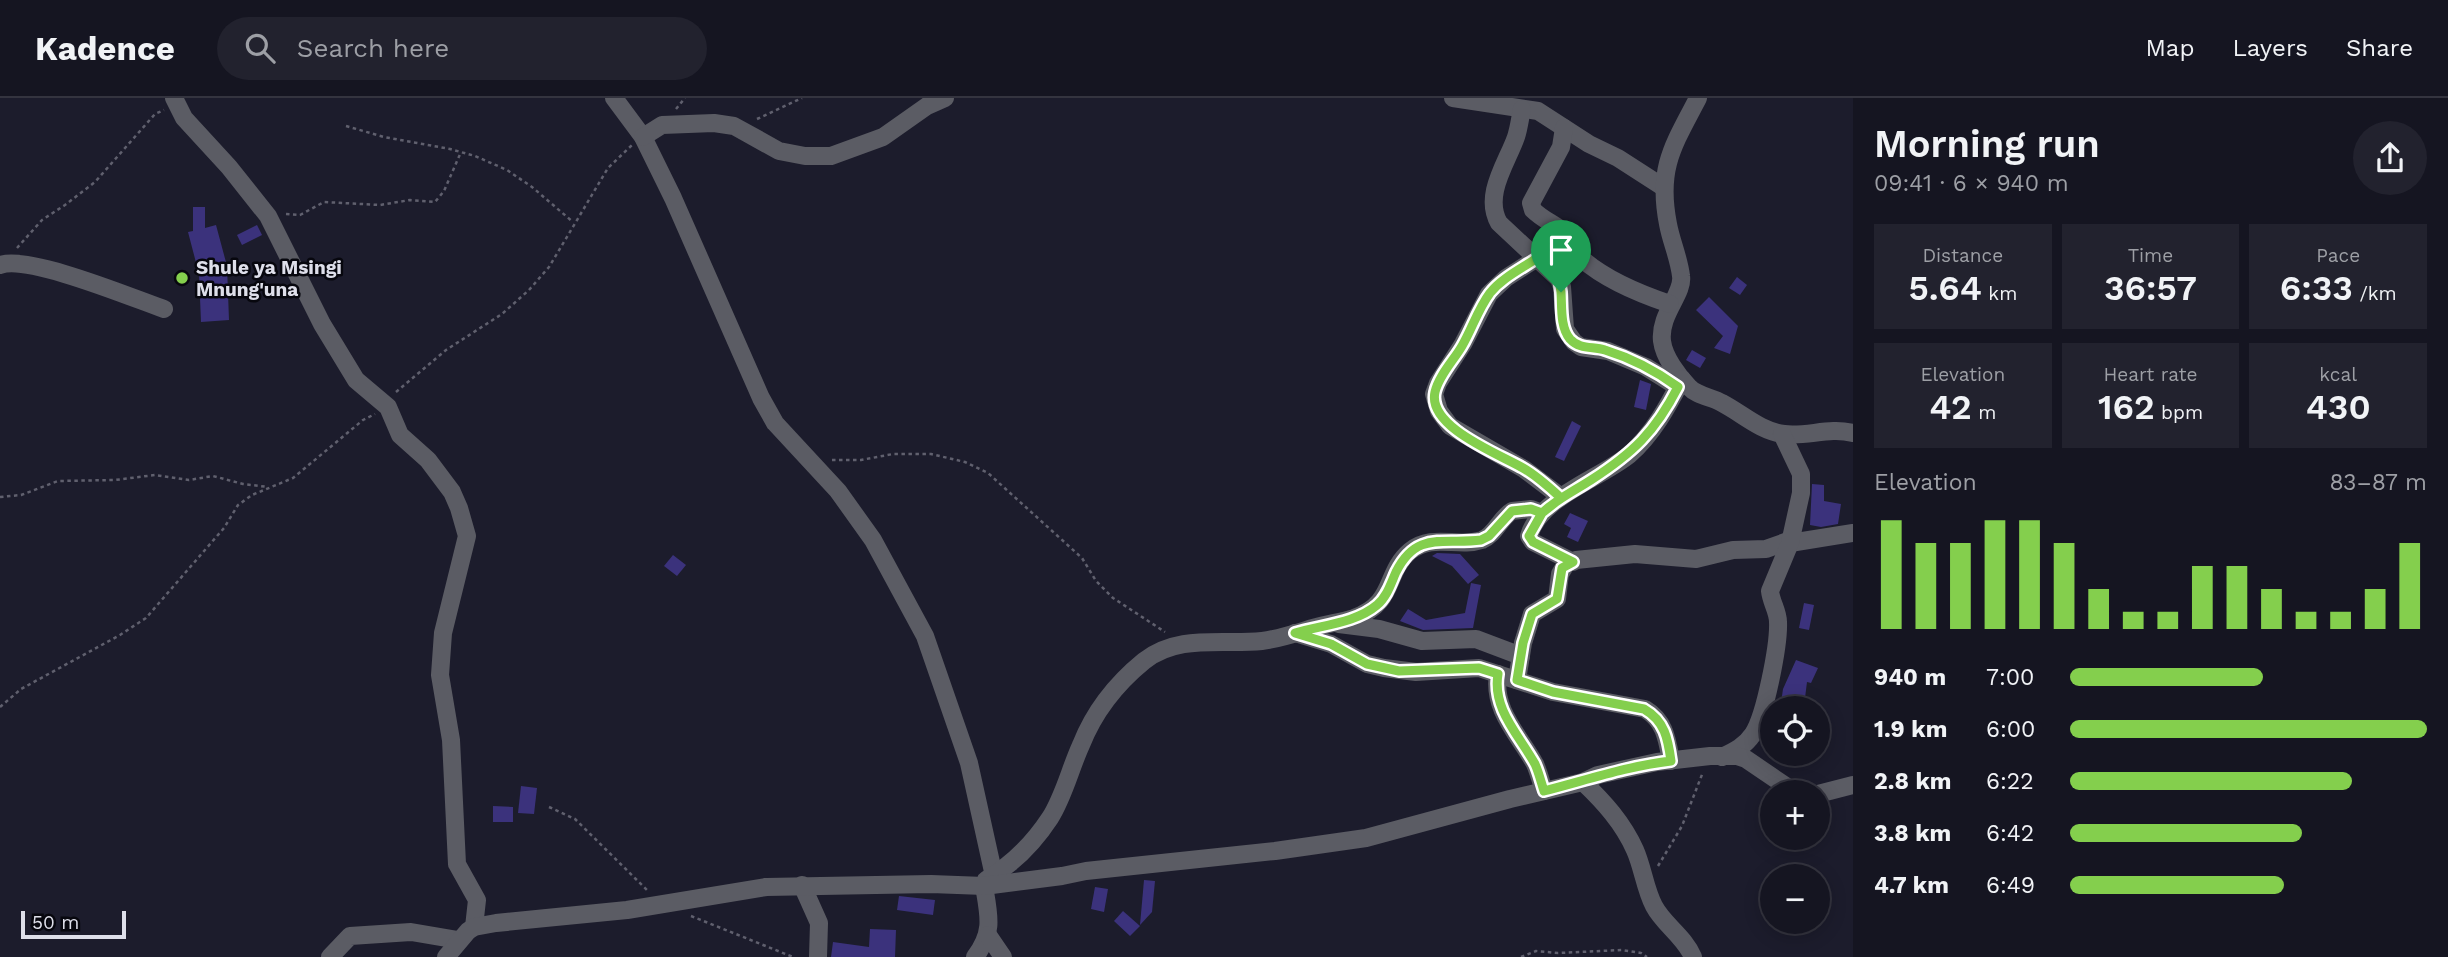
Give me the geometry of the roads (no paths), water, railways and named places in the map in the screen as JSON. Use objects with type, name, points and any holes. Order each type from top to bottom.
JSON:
[{"type":"street","points":[[614,98],[643,137],[673,198],[761,398],[775,423],[838,491],[873,540],[925,636],[968,763],[990,918],[988,935],[975,957]]},
{"type":"street","points":[[643,137],[662,125],[714,123],[734,126],[779,151],[805,156],[831,156],[883,137],[927,106],[945,98]]},
{"type":"street","points":[[1453,98],[1538,110],[1662,187]]},
{"type":"street","points":[[1680,383],[1663,347],[1662,329],[1670,304],[1682,281],[1668,226],[1662,187],[1669,158],[1698,98]]},
{"type":"street","points":[[176,103],[184,118],[236,174],[264,211],[278,233],[322,324],[356,380],[388,407],[400,435],[428,460],[452,492],[465,524],[467,536],[443,634],[440,675],[451,740],[457,864],[477,900],[474,927]]},
{"type":"street","points":[[1522,109],[1516,135],[1493,195],[1493,206],[1499,223],[1561,283],[1565,329],[1574,342],[1581,347],[1608,351],[1646,367],[1721,402],[1763,428],[1782,434],[1826,430],[1853,433]]},
{"type":"street","points":[[1564,128],[1561,147],[1531,203],[1533,210],[1569,236],[1579,256],[1590,264],[1623,284],[1670,304]]},
{"type":"street","points":[[1537,258],[1506,278],[1489,294],[1464,344],[1438,383],[1434,394],[1438,411],[1450,426],[1524,469],[1561,498]]},
{"type":"street","points":[[1,265],[22,263],[43,268],[164,309]]},
{"type":"street","points":[[1573,562],[1530,539],[1529,533],[1542,513],[1629,454],[1654,429],[1680,383]]},
{"type":"street","points":[[1716,756],[1740,748],[1747,742],[1760,718],[1778,626],[1770,591],[1771,582],[1790,541],[1801,493],[1801,474],[1782,434]]},
{"type":"street","points":[[985,883],[1022,855],[1050,817],[1082,741],[1111,694],[1147,659],[1167,647],[1187,642],[1264,640],[1353,618],[1380,603],[1402,560],[1417,547],[1434,541],[1481,540],[1489,536],[1512,511],[1531,509],[1542,513]]},
{"type":"street","points":[[1517,680],[1532,614],[1557,599],[1562,568],[1573,562],[1647,553],[1696,559],[1733,550],[1766,549],[1790,541],[1853,533]]},
{"type":"street","points":[[1332,623],[1379,629],[1422,641],[1476,639],[1521,656]]},
{"type":"street","points":[[1295,633],[1331,644],[1367,664],[1399,671],[1479,668],[1553,692],[1644,709],[1655,715],[1662,726],[1667,737],[1671,761]]},
{"type":"street","points":[[1498,674],[1496,688],[1501,707],[1536,767],[1544,791]]},
{"type":"street","points":[[446,957],[458,940],[474,927],[544,917],[627,911],[766,887],[985,883],[1275,851],[1366,838],[1583,782],[1598,775],[1671,761],[1737,756],[1776,780]]},
{"type":"street","points":[[1583,782],[1608,806],[1625,831],[1635,850],[1655,909],[1684,940],[1693,957]]},
{"type":"street","points":[[1830,791],[1853,785]]},
{"type":"street","points":[[802,885],[819,923],[818,957]]},
{"type":"street","points":[[330,957],[350,936],[411,932],[458,940]]},
{"type":"street","points":[[988,935],[1003,957]]},
{"type":"place","name":"Shule ya Msingi Mnung'una","points":[[182,278]]}]
